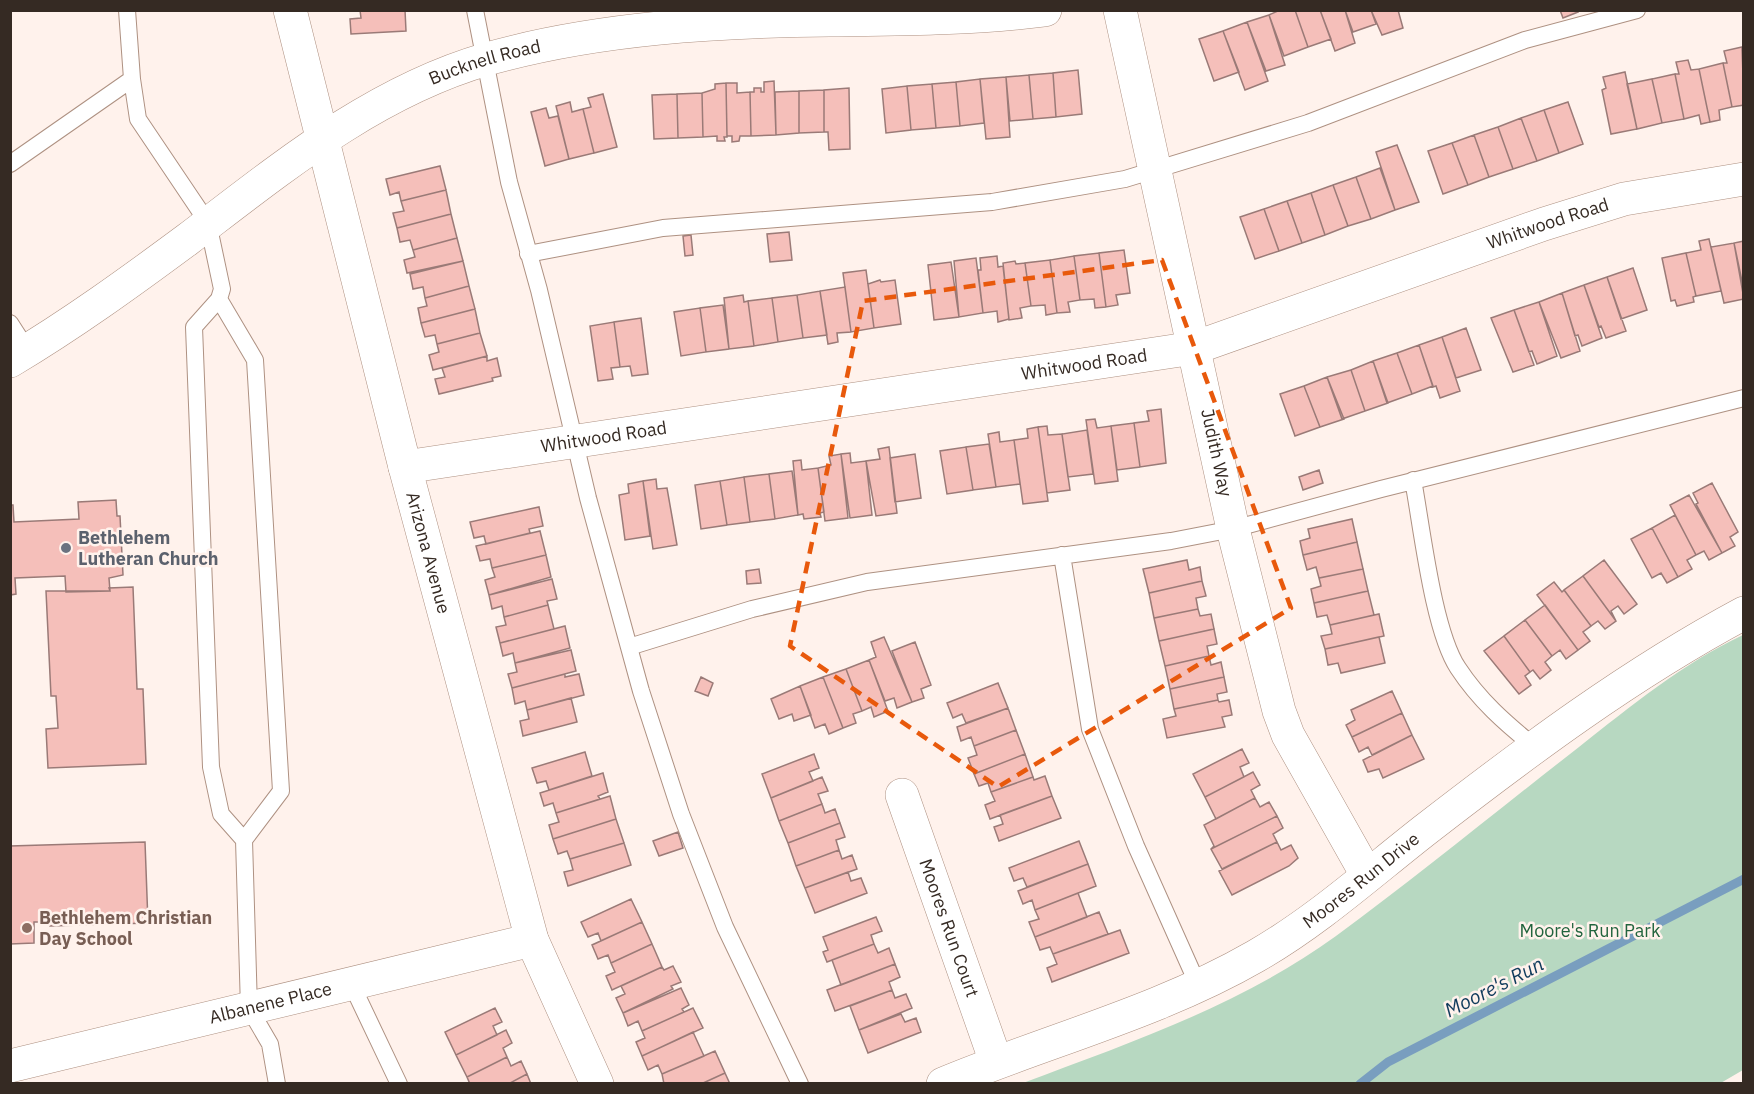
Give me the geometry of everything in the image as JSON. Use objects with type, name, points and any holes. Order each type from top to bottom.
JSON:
[{"type":"street","name":"Arizona Avenue","points":[[290,10],[405,468],[532,940],[597,1083]]},
{"type":"street","name":"Bucknell Road","points":[[19,356],[116,293],[322,138],[389,100],[485,60],[574,40],[659,29],[759,22],[921,21],[991,17],[1045,10]]},
{"type":"street","name":"Judith Way","points":[[1120,10],[1233,529],[1282,719],[1367,875]]},
{"type":"street","name":"Whitwood Road","points":[[405,468],[1194,348],[1555,220],[1624,199],[1743,179]]},
{"type":"street","name":"Moores Run Drive","points":[[943,1083],[1128,1014],[1198,985],[1256,957],[1312,921],[1367,875],[1535,747],[1608,695],[1693,640],[1743,613]]},
{"type":"street","name":"Moores Run Court","points":[[903,795],[996,1062]]},
{"type":"street","name":"Albanene Place","points":[[10,1066],[532,940]]},
{"type":"lane","points":[[126,10],[138,119],[208,223],[222,289],[219,299],[194,327],[211,767],[221,814],[244,840]]},
{"type":"lane","points":[[475,10],[509,182],[573,442],[629,647],[681,814],[725,927],[800,1083]]},
{"type":"lane","points":[[528,254],[663,228],[1018,198],[1155,171],[1308,123],[1525,40],[1637,10]]},
{"type":"lane","points":[[10,164],[132,79]]},
{"type":"lane","points":[[219,299],[255,360],[281,790],[244,840],[249,1008],[270,1044],[277,1083]]},
{"type":"lane","points":[[10,323],[19,356]]},
{"type":"lane","points":[[629,647],[810,594],[867,582],[1188,538],[1233,529],[1413,480],[1743,398]]},
{"type":"lane","points":[[1413,480],[1431,576],[1450,651],[1457,666],[1488,706],[1535,747]]},
{"type":"lane","points":[[1062,555],[1090,729],[1145,867],[1198,985]]},
{"type":"lane","points":[[351,983],[399,1083]]},
{"type":"highlighted area","points":[[1162,260],[1291,608],[998,787],[790,646],[863,301]]},
{"type":"green space","name":"Moore's Run Park","points":[[1743,635],[1743,1070],[1719,1084],[1023,1083],[1185,1020],[1224,1002],[1300,960],[1398,890],[1658,686],[1699,659]]},
{"type":"building","points":[[360,10],[405,10],[406,31],[351,34],[350,19],[361,18]]},
{"type":"building","points":[[1280,10],[1295,10],[1308,47],[1284,56],[1269,15]]},
{"type":"building","points":[[1295,10],[1320,10],[1331,39],[1308,47]]},
{"type":"building","points":[[1320,10],[1345,10],[1355,43],[1335,51]]},
{"type":"building","points":[[1345,10],[1371,10],[1376,24],[1353,32]]},
{"type":"building","points":[[1371,10],[1398,10],[1403,28],[1382,35]]},
{"type":"building","points":[[1560,10],[1577,10],[1578,12],[1563,18]]},
{"type":"building","points":[[1269,15],[1285,65],[1266,71],[1247,22]]},
{"type":"building","points":[[1247,22],[1268,81],[1245,90],[1223,31]]},
{"type":"building","points":[[1223,31],[1239,72],[1214,81],[1199,39]]},
{"type":"building","points":[[1742,47],[1744,105],[1732,107],[1723,63],[1727,63],[1724,51]]},
{"type":"building","points":[[1688,60],[1691,70],[1699,69],[1710,122],[1701,124],[1699,115],[1684,119],[1675,74],[1679,74],[1676,62]]},
{"type":"building","points":[[1723,63],[1732,107],[1719,110],[1720,120],[1710,122],[1699,69]]},
{"type":"building","points":[[1078,70],[1082,114],[1056,117],[1053,73]]},
{"type":"building","points":[[1625,72],[1637,129],[1611,134],[1602,90],[1606,88],[1603,77]]},
{"type":"building","points":[[1053,73],[1056,117],[1033,119],[1029,75]]},
{"type":"building","points":[[1675,74],[1684,119],[1662,123],[1652,79]]},
{"type":"building","points":[[1029,75],[1033,119],[1010,121],[1006,77]]},
{"type":"building","points":[[1006,77],[1010,137],[986,139],[980,79]]},
{"type":"building","points":[[980,79],[984,123],[960,126],[956,82]]},
{"type":"building","points":[[1652,79],[1662,123],[1637,129],[1627,84]]},
{"type":"building","points":[[774,81],[776,135],[751,136],[750,92],[754,92],[754,88],[761,88],[761,92],[764,92],[764,82]]},
{"type":"building","points":[[956,82],[960,126],[936,128],[932,84]]},
{"type":"building","points":[[726,83],[737,83],[737,93],[750,92],[751,136],[740,136],[739,141],[732,142],[732,136],[727,136]]},
{"type":"building","points":[[726,83],[727,137],[724,137],[725,141],[717,141],[717,136],[703,137],[702,93],[715,89],[715,84]]},
{"type":"building","points":[[932,84],[936,128],[911,130],[907,86]]},
{"type":"building","points":[[907,86],[911,130],[886,133],[882,89]]},
{"type":"building","points":[[849,88],[850,149],[829,150],[828,132],[824,132],[824,90]]},
{"type":"building","points":[[824,90],[824,132],[799,133],[799,91]]},
{"type":"building","points":[[799,91],[799,133],[776,135],[775,92]]},
{"type":"building","points":[[702,93],[703,137],[678,138],[677,94]]},
{"type":"building","points":[[603,94],[617,147],[594,153],[583,109],[591,107],[588,98]]},
{"type":"building","points":[[677,94],[678,138],[654,139],[652,95]]},
{"type":"building","points":[[570,102],[572,112],[583,109],[594,153],[569,159],[556,106]]},
{"type":"building","points":[[1568,102],[1583,144],[1559,153],[1544,110]]},
{"type":"building","points":[[546,108],[549,118],[558,116],[569,159],[545,166],[531,112]]},
{"type":"building","points":[[1544,110],[1559,153],[1537,161],[1521,118]]},
{"type":"building","points":[[1521,118],[1537,161],[1513,169],[1498,127]]},
{"type":"building","points":[[1498,127],[1513,169],[1489,177],[1474,135]]},
{"type":"building","points":[[1474,135],[1489,177],[1468,185],[1452,143]]},
{"type":"building","points":[[1452,143],[1468,185],[1443,194],[1428,151]]},
{"type":"building","points":[[1397,145],[1419,202],[1395,210],[1376,152]]},
{"type":"building","points":[[440,166],[446,190],[401,201],[399,192],[390,195],[386,179]]},
{"type":"building","points":[[1380,168],[1395,210],[1371,219],[1356,177]]},
{"type":"building","points":[[1356,177],[1371,219],[1348,226],[1333,185]]},
{"type":"building","points":[[1333,185],[1348,226],[1325,235],[1311,193]]},
{"type":"building","points":[[446,190],[451,214],[397,228],[393,213],[404,211],[401,201]]},
{"type":"building","points":[[1311,193],[1325,235],[1302,243],[1287,201]]},
{"type":"building","points":[[1287,201],[1302,243],[1279,251],[1264,209]]},
{"type":"building","points":[[1264,209],[1279,251],[1255,259],[1240,217]]},
{"type":"building","points":[[451,214],[457,238],[413,250],[410,240],[400,242],[397,228]]},
{"type":"building","points":[[789,232],[792,260],[770,262],[767,234]]},
{"type":"building","points":[[691,235],[693,255],[685,256],[683,236]]},
{"type":"building","points":[[457,238],[463,261],[407,273],[404,260],[415,257],[413,250]]},
{"type":"building","points":[[1709,239],[1721,291],[1696,296],[1686,253],[1701,250],[1699,241]]},
{"type":"building","points":[[1744,241],[1744,286],[1743,286],[1734,243]]},
{"type":"building","points":[[1734,243],[1744,299],[1724,303],[1711,247]]},
{"type":"building","points":[[1124,250],[1130,293],[1116,295],[1118,305],[1106,307],[1099,253]]},
{"type":"building","points":[[1099,253],[1106,307],[1095,308],[1094,299],[1080,300],[1074,256]]},
{"type":"building","points":[[1686,253],[1696,296],[1693,297],[1694,302],[1677,306],[1675,300],[1671,301],[1662,258]]},
{"type":"building","points":[[997,256],[998,267],[1003,266],[1009,319],[998,322],[997,311],[983,313],[978,270],[981,270],[980,258]]},
{"type":"building","points":[[1074,256],[1080,300],[1068,302],[1070,312],[1057,313],[1050,260]]},
{"type":"building","points":[[976,258],[983,313],[959,317],[954,261]]},
{"type":"building","points":[[1050,260],[1057,313],[1046,315],[1045,305],[1031,306],[1025,263]]},
{"type":"building","points":[[463,261],[469,286],[425,298],[423,287],[413,289],[410,274]]},
{"type":"building","points":[[1015,261],[1016,264],[1025,263],[1031,306],[1020,308],[1022,318],[1009,320],[1003,263]]},
{"type":"building","points":[[951,262],[959,317],[934,320],[928,265]]},
{"type":"building","points":[[1633,268],[1647,310],[1621,319],[1607,277]]},
{"type":"building","points":[[866,270],[874,328],[851,332],[843,273]]},
{"type":"building","points":[[1607,277],[1626,331],[1606,338],[1601,326],[1599,327],[1584,285]]},
{"type":"building","points":[[880,280],[881,282],[895,280],[901,324],[874,328],[868,284]]},
{"type":"building","points":[[1584,285],[1602,338],[1582,346],[1578,335],[1575,336],[1562,293]]},
{"type":"building","points":[[469,286],[475,309],[421,323],[418,308],[427,306],[425,298]]},
{"type":"building","points":[[845,287],[851,332],[837,333],[838,342],[828,344],[820,291]]},
{"type":"building","points":[[820,291],[827,335],[803,338],[797,295]]},
{"type":"building","points":[[1562,293],[1580,351],[1561,358],[1539,302]]},
{"type":"building","points":[[743,295],[744,302],[748,301],[754,346],[729,349],[724,298]]},
{"type":"building","points":[[797,295],[803,338],[778,342],[772,298]]},
{"type":"building","points":[[772,298],[778,342],[754,346],[748,301]]},
{"type":"building","points":[[1539,302],[1557,356],[1537,364],[1532,351],[1529,352],[1514,310]]},
{"type":"building","points":[[723,305],[729,349],[706,352],[700,308]]},
{"type":"building","points":[[700,308],[706,352],[681,356],[674,312]]},
{"type":"building","points":[[475,309],[480,333],[437,344],[435,335],[425,337],[421,323]]},
{"type":"building","points":[[1514,310],[1534,365],[1513,372],[1491,318]]},
{"type":"building","points":[[641,318],[648,374],[632,376],[630,366],[620,367],[614,322]]},
{"type":"building","points":[[614,322],[620,367],[611,368],[613,379],[598,381],[590,326]]},
{"type":"building","points":[[1466,328],[1481,370],[1456,378],[1442,337]]},
{"type":"building","points":[[480,333],[487,356],[433,370],[429,355],[439,352],[437,344]]},
{"type":"building","points":[[1442,337],[1460,391],[1440,398],[1436,386],[1433,387],[1419,345]]},
{"type":"building","points":[[1419,345],[1433,386],[1412,394],[1397,353]]},
{"type":"building","points":[[1397,353],[1412,394],[1387,403],[1373,361]]},
{"type":"building","points":[[487,356],[487,361],[497,358],[501,376],[492,378],[493,381],[439,394],[435,379],[445,377],[442,368]]},
{"type":"building","points":[[1373,361],[1388,403],[1365,411],[1351,370]]},
{"type":"building","points":[[1351,370],[1365,411],[1342,419],[1327,377]]},
{"type":"building","points":[[1327,377],[1344,419],[1320,427],[1304,386]]},
{"type":"building","points":[[1304,386],[1320,427],[1295,436],[1280,394]]},
{"type":"building","points":[[1161,409],[1166,463],[1140,467],[1134,423],[1149,421],[1147,411]]},
{"type":"building","points":[[1095,419],[1097,428],[1111,426],[1118,481],[1095,484],[1086,420]]},
{"type":"building","points":[[1134,423],[1140,467],[1117,470],[1111,426]]},
{"type":"building","points":[[1047,426],[1048,435],[1062,434],[1070,490],[1047,493],[1038,427]]},
{"type":"building","points":[[1038,427],[1048,501],[1023,504],[1014,440],[1028,438],[1027,429]]},
{"type":"building","points":[[1087,430],[1093,474],[1068,477],[1062,434]]},
{"type":"building","points":[[999,432],[1000,442],[1014,440],[1020,484],[996,487],[988,434]]},
{"type":"building","points":[[989,444],[996,487],[973,490],[966,447]]},
{"type":"building","points":[[889,447],[897,513],[876,516],[866,461],[880,459],[878,449]]},
{"type":"building","points":[[966,447],[973,490],[947,494],[940,451]]},
{"type":"building","points":[[850,453],[851,463],[866,461],[872,515],[850,518],[841,454]]},
{"type":"building","points":[[841,454],[848,518],[825,521],[818,468],[831,465],[829,456]]},
{"type":"building","points":[[915,454],[921,498],[895,502],[890,458]]},
{"type":"building","points":[[801,460],[802,470],[818,468],[824,512],[820,513],[821,517],[804,519],[803,514],[798,515],[793,461]]},
{"type":"building","points":[[1319,470],[1323,483],[1303,490],[1299,477]]},
{"type":"building","points":[[792,471],[798,515],[775,519],[769,474]]},
{"type":"building","points":[[769,474],[775,519],[750,522],[744,477]]},
{"type":"building","points":[[744,477],[750,522],[727,525],[720,481]]},
{"type":"building","points":[[656,479],[657,489],[667,488],[677,545],[653,549],[643,481]]},
{"type":"building","points":[[643,481],[650,536],[625,540],[619,495],[629,493],[628,484]]},
{"type":"building","points":[[720,481],[727,525],[701,529],[695,485]]},
{"type":"building","points":[[1712,483],[1738,532],[1730,537],[1735,546],[1722,553],[1696,504],[1698,503],[1693,493]]},
{"type":"building","points":[[1689,495],[1722,553],[1709,560],[1704,551],[1696,555],[1670,505]]},
{"type":"building","name":"Bethlehem Lutheran Church","points":[[116,500],[117,516],[120,516],[123,575],[109,578],[110,591],[66,592],[65,576],[15,578],[16,594],[10,595],[10,505],[13,505],[14,522],[79,519],[78,502]]},
{"type":"building","points":[[539,507],[543,526],[529,529],[530,533],[486,544],[484,536],[474,538],[470,522]]},
{"type":"building","points":[[1675,515],[1696,555],[1687,560],[1692,569],[1678,577],[1652,528]]},
{"type":"building","points":[[1352,519],[1357,542],[1303,555],[1300,541],[1310,538],[1308,529]]},
{"type":"building","points":[[1652,528],[1678,577],[1667,583],[1661,573],[1652,578],[1631,539]]},
{"type":"building","points":[[540,531],[546,555],[492,568],[490,559],[480,561],[476,546]]},
{"type":"building","points":[[1357,542],[1363,569],[1319,578],[1316,567],[1307,570],[1303,555]]},
{"type":"building","points":[[546,555],[551,577],[489,595],[485,580],[495,577],[492,568]]},
{"type":"building","points":[[1187,560],[1189,570],[1200,567],[1202,581],[1149,593],[1143,569]]},
{"type":"building","points":[[1604,560],[1637,604],[1624,614],[1618,606],[1611,611],[1616,621],[1583,576]]},
{"type":"building","points":[[759,569],[761,583],[747,584],[746,571]]},
{"type":"building","points":[[1363,569],[1368,591],[1314,603],[1311,589],[1321,586],[1319,578]]},
{"type":"building","points":[[1583,576],[1616,621],[1605,629],[1598,621],[1591,626],[1564,590]]},
{"type":"building","points":[[552,579],[557,599],[547,601],[548,605],[504,617],[502,606],[492,609],[489,595]]},
{"type":"building","points":[[1202,581],[1206,596],[1196,598],[1198,609],[1154,618],[1149,593]]},
{"type":"building","points":[[1554,582],[1562,592],[1564,590],[1591,626],[1583,632],[1590,641],[1578,650],[1537,595]]},
{"type":"building","points":[[133,587],[137,689],[143,689],[146,764],[48,768],[46,729],[58,728],[56,696],[51,696],[46,591],[110,591],[109,588]]},
{"type":"building","points":[[1368,591],[1374,615],[1330,625],[1327,615],[1317,617],[1314,603]]},
{"type":"building","points":[[548,605],[554,629],[500,643],[496,627],[506,625],[504,617]]},
{"type":"building","points":[[1545,605],[1578,650],[1566,659],[1560,650],[1552,656],[1525,620]]},
{"type":"building","points":[[1198,609],[1200,616],[1211,614],[1214,629],[1159,641],[1154,618]]},
{"type":"building","points":[[1379,614],[1384,636],[1325,649],[1321,636],[1332,634],[1330,625]]},
{"type":"building","points":[[1525,620],[1552,656],[1545,662],[1551,670],[1540,679],[1533,670],[1530,672],[1504,636]]},
{"type":"building","points":[[565,626],[570,648],[515,663],[513,653],[503,656],[500,643]]},
{"type":"building","points":[[1214,629],[1217,644],[1207,646],[1209,656],[1165,666],[1159,641]]},
{"type":"building","points":[[1504,636],[1530,672],[1525,676],[1531,685],[1519,694],[1484,651]]},
{"type":"building","points":[[884,637],[912,702],[897,708],[894,698],[885,701],[869,660],[876,657],[871,642]]},
{"type":"building","points":[[1379,637],[1385,663],[1341,673],[1338,663],[1328,665],[1325,649]]},
{"type":"building","points":[[915,642],[931,685],[921,689],[924,698],[912,702],[892,651]]},
{"type":"building","points":[[571,650],[576,671],[512,688],[508,674],[517,672],[515,663]]},
{"type":"building","points":[[1209,656],[1211,665],[1221,662],[1224,677],[1170,689],[1165,666]]},
{"type":"building","points":[[869,660],[888,711],[874,717],[871,707],[862,711],[846,669]]},
{"type":"building","points":[[846,669],[862,711],[853,714],[856,723],[843,728],[823,677]]},
{"type":"building","points":[[565,674],[565,677],[579,674],[584,695],[527,710],[525,701],[515,704],[512,688]]},
{"type":"building","points":[[701,677],[713,683],[708,696],[695,691]]},
{"type":"building","points":[[823,677],[843,728],[829,734],[825,724],[815,728],[800,686]]},
{"type":"building","points":[[1224,677],[1227,692],[1217,694],[1218,700],[1174,709],[1170,689]]},
{"type":"building","points":[[998,683],[1008,708],[966,723],[962,714],[953,718],[947,703]]},
{"type":"building","points":[[800,686],[811,715],[794,721],[792,714],[779,719],[771,699]]},
{"type":"building","points":[[1392,691],[1402,713],[1352,737],[1346,725],[1355,720],[1351,710]]},
{"type":"building","points":[[571,698],[577,722],[523,736],[520,721],[529,719],[527,710]]},
{"type":"building","points":[[1218,700],[1219,702],[1229,700],[1232,715],[1222,717],[1225,727],[1167,738],[1163,719],[1176,716],[1174,709]]},
{"type":"building","points":[[1008,708],[1016,730],[974,746],[971,737],[961,741],[957,727]]},
{"type":"building","points":[[1402,713],[1412,735],[1372,755],[1368,747],[1359,752],[1352,737]]},
{"type":"building","points":[[1016,730],[1025,754],[974,774],[968,758],[977,755],[974,746]]},
{"type":"building","points":[[1412,735],[1424,759],[1383,778],[1379,769],[1368,772],[1363,760]]},
{"type":"building","points":[[1242,749],[1249,763],[1240,767],[1244,777],[1205,797],[1193,774]]},
{"type":"building","points":[[585,752],[592,776],[549,790],[546,781],[537,783],[532,768]]},
{"type":"building","points":[[814,754],[819,768],[809,772],[813,781],[771,798],[762,774]]},
{"type":"building","points":[[1025,754],[1033,777],[991,792],[988,783],[979,786],[974,774]]},
{"type":"building","points":[[1253,772],[1260,785],[1251,790],[1255,798],[1216,819],[1205,797]]},
{"type":"building","points":[[603,773],[608,792],[598,796],[600,799],[556,813],[553,803],[544,806],[540,793]]},
{"type":"building","points":[[1045,776],[1052,796],[990,819],[985,805],[995,801],[991,792],[1033,777],[1034,780]]},
{"type":"building","points":[[822,777],[828,791],[818,794],[822,804],[779,821],[771,798]]},
{"type":"building","points":[[610,796],[616,819],[553,839],[549,825],[559,822],[556,813]]},
{"type":"building","points":[[1052,796],[1061,818],[999,841],[994,827],[1003,824],[1000,815]]},
{"type":"building","points":[[1255,798],[1260,807],[1269,802],[1277,816],[1211,849],[1214,846],[1204,825]]},
{"type":"building","points":[[822,804],[825,813],[835,809],[840,823],[788,843],[779,821]]},
{"type":"building","points":[[1277,816],[1283,828],[1273,834],[1277,842],[1222,869],[1211,849]]},
{"type":"building","points":[[616,819],[624,843],[570,859],[567,851],[558,854],[553,839]]},
{"type":"building","points":[[840,823],[845,837],[836,840],[839,850],[796,866],[788,843]]},
{"type":"building","points":[[678,832],[683,848],[659,856],[653,841]]},
{"type":"building","points":[[1079,841],[1088,864],[1027,887],[1023,878],[1014,881],[1009,868]]},
{"type":"building","points":[[145,842],[148,923],[50,926],[49,922],[34,922],[34,943],[10,944],[10,846]]},
{"type":"building","points":[[1277,842],[1281,850],[1291,845],[1298,858],[1289,866],[1232,895],[1219,871]]},
{"type":"building","points":[[624,843],[631,865],[568,886],[564,872],[573,870],[570,859]]},
{"type":"building","points":[[839,850],[842,859],[852,855],[857,869],[805,888],[796,866]]},
{"type":"building","points":[[1088,864],[1096,886],[1035,910],[1032,900],[1023,904],[1018,891]]},
{"type":"building","points":[[848,872],[851,881],[861,878],[867,893],[815,913],[805,888]]},
{"type":"building","points":[[1078,893],[1087,917],[1035,937],[1029,922],[1039,919],[1035,910]]},
{"type":"building","points":[[631,899],[642,922],[601,941],[598,933],[588,937],[581,922]]},
{"type":"building","points":[[1099,912],[1108,934],[1053,954],[1050,947],[1040,950],[1035,937]]},
{"type":"building","points":[[876,917],[882,931],[871,935],[874,944],[827,962],[823,952],[828,950],[823,937]]},
{"type":"building","points":[[642,922],[652,944],[611,963],[608,955],[598,959],[592,945]]},
{"type":"building","points":[[1120,930],[1129,953],[1052,982],[1047,968],[1057,964],[1053,954]]},
{"type":"building","points":[[652,944],[662,967],[612,990],[606,976],[615,972],[611,963]]},
{"type":"building","points":[[874,944],[878,953],[889,948],[895,964],[841,985],[832,960]]},
{"type":"building","points":[[895,964],[900,977],[889,982],[892,990],[835,1011],[827,990]]},
{"type":"building","points":[[673,966],[681,982],[671,986],[673,989],[623,1013],[616,998],[625,994],[621,986],[662,967],[664,970]]},
{"type":"building","points":[[681,988],[689,1005],[682,1009],[684,1012],[642,1031],[638,1021],[628,1026],[623,1013]]},
{"type":"building","points":[[892,990],[895,998],[906,994],[912,1008],[859,1030],[850,1006]]},
{"type":"building","points":[[495,1008],[502,1022],[493,1026],[497,1035],[456,1055],[445,1032]]},
{"type":"building","points":[[693,1008],[703,1028],[642,1056],[636,1042],[645,1038],[642,1031]]},
{"type":"building","points":[[901,1014],[905,1022],[916,1018],[921,1032],[868,1053],[859,1030]]},
{"type":"building","points":[[506,1030],[512,1043],[503,1048],[507,1057],[467,1077],[456,1055]]},
{"type":"building","points":[[693,1032],[704,1056],[662,1074],[658,1065],[648,1070],[642,1056]]},
{"type":"building","points":[[715,1051],[725,1073],[701,1084],[664,1084],[662,1074]]},
{"type":"building","points":[[507,1057],[511,1066],[521,1061],[527,1074],[508,1084],[470,1084],[467,1077]]},
{"type":"building","points":[[725,1073],[730,1084],[701,1084]]},
{"type":"building","points":[[527,1074],[531,1084],[508,1084]]},
{"type":"waterway","name":"Moore's Run","points":[[1360,1084],[1388,1062],[1744,879]]},
{"type":"place","name":"Bethlehem Lutheran Church","points":[[66,548]]},
{"type":"place","name":"Bethlehem Christian Day School","points":[[27,928]]}]
